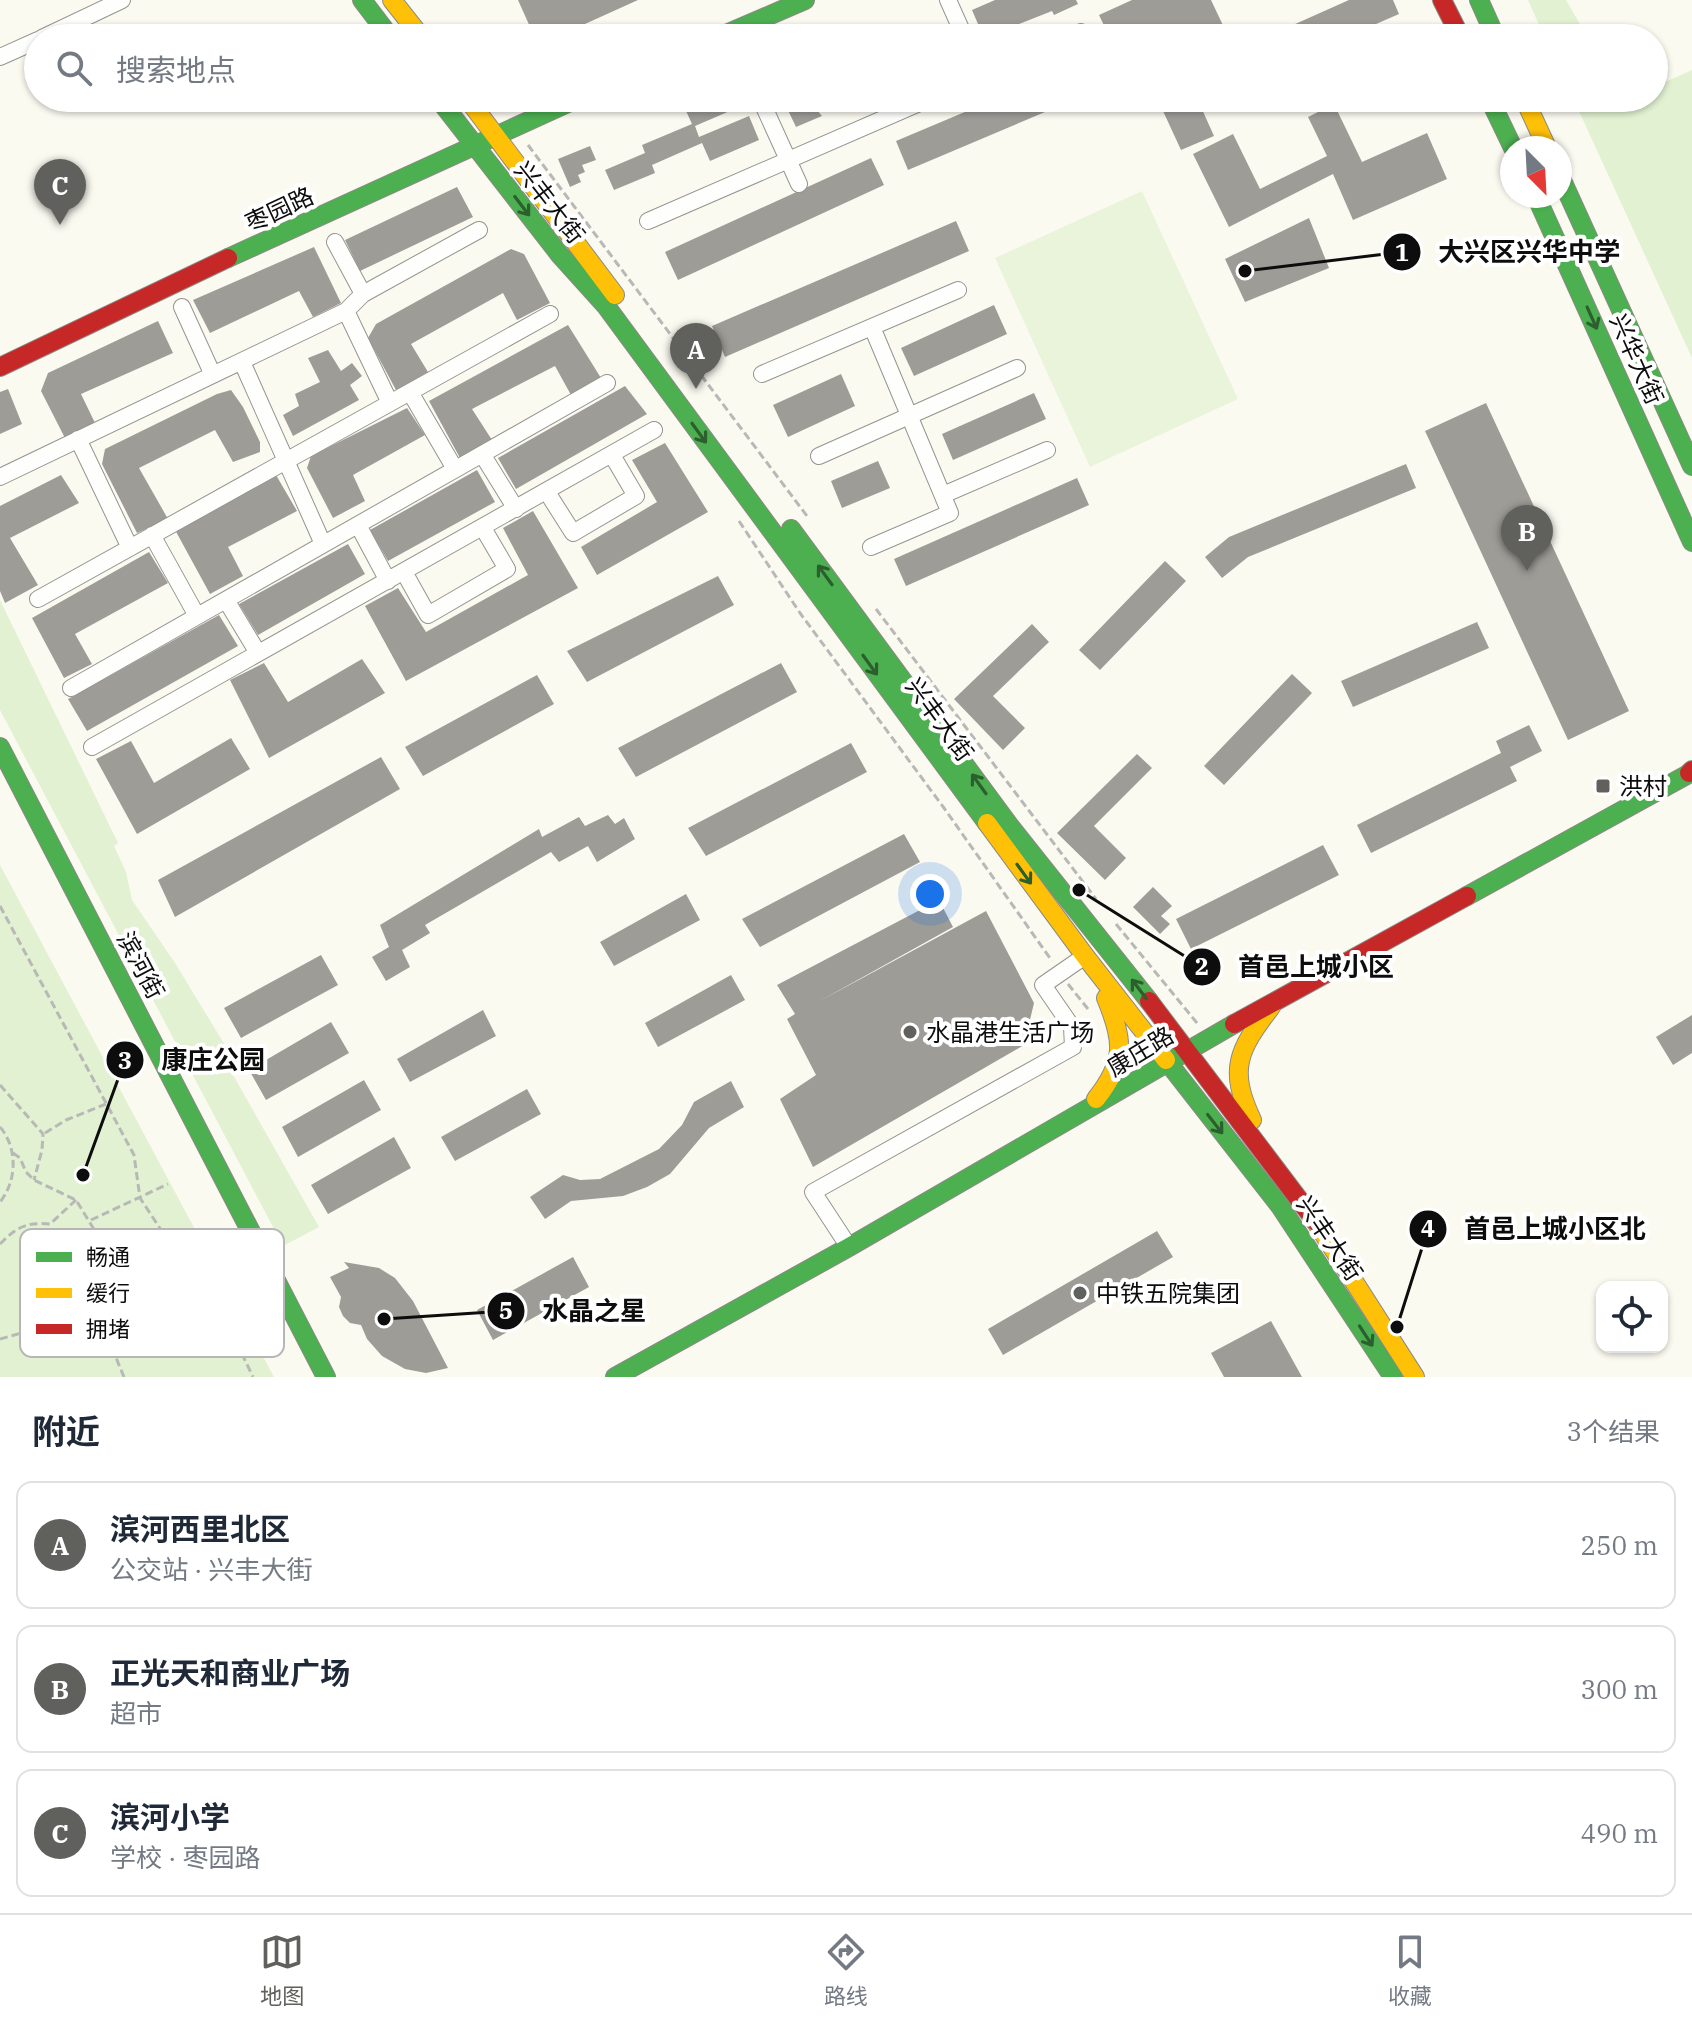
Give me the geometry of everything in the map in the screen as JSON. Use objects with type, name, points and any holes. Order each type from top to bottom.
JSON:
[{"type":"main road","points":[[362,0],[380,24]]},
{"type":"main road","points":[[392,0],[411,24]]},
{"type":"main road","points":[[753,24],[805,0]]},
{"type":"main road","points":[[1442,0],[1454,24]]},
{"type":"main road","points":[[1479,0],[1490,24]]},
{"type":"main road","name":"兴丰大街","points":[[449,112],[560,255],[606,306],[1088,961],[1280,1206],[1393,1377]]},
{"type":"main road","name":"兴丰大街","points":[[478,112],[1009,825],[1259,1146],[1331,1244],[1415,1377]]},
{"type":"main road","name":"枣园路","points":[[0,367],[171,284],[548,112]]},
{"type":"main road","points":[[1496,112],[1507,136]]},
{"type":"main road","points":[[1530,112],[1541,136]]},
{"type":"main road","name":"兴华大街","points":[[1572,202],[1692,466]]},
{"type":"main road","name":"兴华大街","points":[[1541,208],[1692,542]]},
{"type":"main road","name":"滨河街","points":[[0,747],[249,1229]]},
{"type":"main road","name":"康庄路","points":[[615,1377],[849,1247],[1209,1038],[1691,772]]},
{"type":"main road","points":[[1086,1111],[1114,1078],[1120,1057],[1119,1027],[1088,961]]},
{"type":"main road","points":[[1259,1146],[1255,1126],[1239,1094],[1235,1073],[1243,1046],[1277,1000]]},
{"type":"main road","name":"滨河街","points":[[284,1296],[326,1377]]},
{"type":"street","points":[[72,24],[122,0]]},
{"type":"street","points":[[948,0],[959,24]]},
{"type":"street","points":[[0,57],[24,46]]},
{"type":"street","points":[[766,112],[799,184]]},
{"type":"street","points":[[648,221],[899,112]]},
{"type":"street","points":[[0,477],[346,311],[363,294],[479,230]]},
{"type":"street","points":[[335,242],[363,294]]},
{"type":"street","points":[[762,374],[958,290]]},
{"type":"street","points":[[182,307],[212,373]]},
{"type":"street","points":[[346,311],[390,403]]},
{"type":"street","points":[[38,599],[550,314]]},
{"type":"street","points":[[871,547],[950,513],[872,327]]},
{"type":"street","points":[[242,362],[323,544]]},
{"type":"street","points":[[819,456],[1017,368]]},
{"type":"street","points":[[71,688],[607,383]]},
{"type":"street","points":[[410,392],[455,469]]},
{"type":"street","points":[[92,747],[654,430]]},
{"type":"street","points":[[78,439],[130,548]]},
{"type":"street","points":[[943,495],[1047,450]]},
{"type":"street","points":[[482,454],[516,509]]},
{"type":"street","points":[[547,492],[573,533],[636,496],[612,455]]},
{"type":"street","points":[[358,525],[388,581]]},
{"type":"street","points":[[404,572],[428,615],[507,569],[483,528]]},
{"type":"street","points":[[152,535],[197,616]]},
{"type":"street","points":[[226,600],[258,653]]},
{"type":"street","points":[[849,1247],[813,1192],[1073,1047],[1072,1027],[1043,985],[1060,972],[1088,961]]},
{"type":"path","points":[[514,127],[813,525]]},
{"type":"path","points":[[735,516],[800,613],[1060,972]]},
{"type":"path","points":[[870,602],[1097,901]]},
{"type":"path","points":[[0,906],[134,1155],[140,1198],[160,1229]]},
{"type":"path","points":[[1116,924],[1209,1038]]},
{"type":"path","points":[[0,1085],[43,1134],[34,1180]]},
{"type":"path","points":[[43,1134],[66,1120],[106,1104]]},
{"type":"path","points":[[0,1127],[13,1153],[13,1175],[0,1202]]},
{"type":"path","points":[[13,1153],[20,1158],[26,1172],[34,1180],[76,1200],[95,1229]]},
{"type":"path","points":[[91,1221],[168,1184]]},
{"type":"path","points":[[0,1244],[18,1226],[50,1224],[76,1200]]},
{"type":"path","points":[[0,1339],[20,1333]]},
{"type":"path","points":[[116,1357],[124,1377]]},
{"type":"path","points":[[243,1357],[253,1377]]},
{"type":"green space","points":[[1528,0],[1566,0],[1580,24],[1539,24]]},
{"type":"green space","points":[[1692,70],[1692,358],[1579,112],[1668,112],[1668,81]]},
{"type":"green space","points":[[1142,191],[1238,399],[1090,467],[995,258]]},
{"type":"green space","points":[[0,600],[118,843],[114,846],[126,872],[132,900],[231,1055],[224,1059],[319,1227],[284,1245],[284,1229],[274,1229],[0,710]]},
{"type":"green space","points":[[0,865],[195,1229],[20,1229],[20,1357],[263,1357],[274,1377],[0,1377]]},
{"type":"building","points":[[518,0],[638,0],[585,24],[529,24]]},
{"type":"building","points":[[995,0],[1076,0],[1078,4],[1054,15],[1052,11],[1019,24],[978,24],[972,10]]},
{"type":"building","points":[[1132,0],[1211,0],[1222,24],[1103,24],[1099,15]]},
{"type":"building","points":[[1349,0],[1393,0],[1399,14],[1376,24],[1295,24]]},
{"type":"building","points":[[686,112],[727,112],[695,126],[699,137],[749,116],[759,140],[710,161],[702,143],[652,165],[655,173],[614,190],[605,170],[645,153],[642,145],[692,124]]},
{"type":"building","points":[[789,112],[819,112],[822,116],[796,127]]},
{"type":"building","points":[[965,112],[1045,112],[908,170],[896,141]]},
{"type":"building","points":[[1163,112],[1203,112],[1214,136],[1181,150]]},
{"type":"building","points":[[1318,112],[1338,112],[1362,162],[1427,133],[1447,179],[1353,220],[1333,174],[1229,227],[1193,154],[1233,134],[1260,189],[1327,156],[1308,117]]},
{"type":"building","points":[[590,146],[596,160],[582,165],[585,172],[578,175],[581,182],[570,187],[558,159]]},
{"type":"building","points":[[871,158],[884,185],[678,280],[665,252]]},
{"type":"building","points":[[457,187],[473,217],[360,271],[345,240]]},
{"type":"building","points":[[1309,218],[1329,268],[1245,302],[1225,259]]},
{"type":"building","points":[[956,221],[969,251],[725,357],[712,326]]},
{"type":"building","points":[[314,247],[341,303],[313,317],[299,291],[210,333],[193,300]]},
{"type":"building","points":[[511,249],[524,254],[550,303],[517,320],[503,293],[411,344],[428,372],[396,390],[368,338],[376,324]]},
{"type":"building","points":[[994,305],[1007,334],[914,376],[901,348]]},
{"type":"building","points":[[158,321],[173,353],[81,394],[96,425],[66,440],[41,391],[48,373]]},
{"type":"building","points":[[568,325],[601,378],[571,395],[555,366],[472,409],[492,440],[460,458],[429,401]]},
{"type":"building","points":[[328,350],[341,371],[352,363],[362,376],[350,385],[359,400],[293,436],[283,415],[299,406],[295,394],[320,382],[308,358]]},
{"type":"building","points":[[841,374],[855,406],[788,437],[773,405]]},
{"type":"building","points":[[625,386],[647,414],[516,489],[498,458]]},
{"type":"building","points":[[8,389],[22,424],[0,434],[0,392]]},
{"type":"building","points":[[231,390],[260,442],[260,452],[233,462],[215,430],[139,468],[168,519],[137,533],[102,464],[105,449]]},
{"type":"building","points":[[1034,393],[1046,419],[953,460],[942,434]]},
{"type":"building","points":[[1486,403],[1629,711],[1568,740],[1425,431]]},
{"type":"building","points":[[407,408],[425,435],[353,475],[365,501],[333,518],[307,468],[311,456]]},
{"type":"building","points":[[665,443],[708,512],[597,575],[581,547],[657,502],[632,460]]},
{"type":"building","points":[[878,461],[890,488],[842,508],[831,481]]},
{"type":"building","points":[[1406,464],[1416,488],[1248,557],[1222,578],[1205,557],[1229,537]]},
{"type":"building","points":[[477,470],[495,502],[388,561],[370,530]]},
{"type":"building","points":[[61,475],[79,503],[10,538],[38,585],[5,603],[0,591],[0,506]]},
{"type":"building","points":[[276,475],[297,511],[228,547],[243,576],[210,594],[174,528]]},
{"type":"building","points":[[1077,478],[1089,505],[906,586],[894,559]]},
{"type":"building","points":[[533,511],[578,588],[406,681],[365,606],[398,588],[426,632],[528,575],[503,528]]},
{"type":"building","points":[[348,544],[365,574],[258,635],[239,604]]},
{"type":"building","points":[[149,552],[168,583],[75,634],[92,664],[64,678],[32,618]]},
{"type":"building","points":[[1165,561],[1186,581],[1100,670],[1079,650]]},
{"type":"building","points":[[718,576],[734,605],[587,682],[567,651]]},
{"type":"building","points":[[219,615],[238,646],[87,731],[68,699]]},
{"type":"building","points":[[1477,622],[1489,648],[1353,707],[1341,681]]},
{"type":"building","points":[[1032,624],[1049,642],[993,696],[1025,728],[1003,750],[954,699]]},
{"type":"building","points":[[362,659],[385,693],[269,758],[230,680],[264,663],[288,702]]},
{"type":"building","points":[[781,663],[797,692],[636,777],[618,748]]},
{"type":"building","points":[[1292,674],[1312,693],[1224,785],[1204,766]]},
{"type":"building","points":[[537,675],[554,704],[423,776],[405,747]]},
{"type":"building","points":[[1529,725],[1542,751],[1510,767],[1517,781],[1371,853],[1357,825],[1501,753],[1496,741]]},
{"type":"building","points":[[231,738],[250,769],[137,834],[96,759],[131,741],[154,783]]},
{"type":"building","points":[[851,743],[867,772],[706,856],[688,828]]},
{"type":"building","points":[[1137,754],[1152,768],[1094,826],[1126,858],[1105,880],[1057,833]]},
{"type":"building","points":[[381,757],[400,789],[175,917],[158,880]]},
{"type":"building","points":[[608,815],[615,824],[624,818],[635,839],[597,862],[588,846],[559,862],[551,852],[425,925],[430,933],[402,950],[410,967],[386,981],[372,957],[389,947],[380,925],[539,829],[542,837],[579,817],[585,826]]},
{"type":"building","points":[[904,834],[920,862],[760,947],[742,919]]},
{"type":"building","points":[[1323,845],[1339,875],[1191,949],[1176,919]]},
{"type":"building","points":[[1153,887],[1172,906],[1161,916],[1170,924],[1160,934],[1133,907]]},
{"type":"building","points":[[686,894],[700,920],[614,966],[600,942]]},
{"type":"building","name":"水晶港生活广场","points":[[939,900],[953,927],[818,1002],[986,911],[1034,1003],[1024,1045],[813,1167],[780,1099],[816,1075],[787,1019],[795,1014],[777,985]]},
{"type":"building","points":[[321,955],[338,985],[241,1038],[224,1008]]},
{"type":"building","points":[[731,975],[745,1000],[658,1047],[645,1023]]},
{"type":"building","points":[[483,1010],[496,1036],[410,1082],[397,1059]]},
{"type":"building","points":[[1692,1015],[1692,1053],[1673,1065],[1656,1037]]},
{"type":"building","points":[[331,1022],[349,1053],[266,1100],[249,1070]]},
{"type":"building","points":[[364,1080],[381,1110],[298,1157],[282,1127]]},
{"type":"building","points":[[731,1081],[744,1107],[709,1128],[670,1174],[623,1196],[571,1201],[545,1219],[530,1197],[563,1175],[580,1180],[600,1179],[659,1149],[682,1125],[694,1102]]},
{"type":"building","points":[[527,1089],[541,1114],[455,1161],[441,1137]]},
{"type":"building","points":[[394,1137],[411,1168],[328,1214],[311,1185]]},
{"type":"building","name":"中铁五院集团","points":[[1157,1231],[1173,1257],[1003,1355],[988,1329]]},
{"type":"building","points":[[573,1257],[589,1287],[493,1340],[477,1310]]},
{"type":"building","points":[[344,1262],[379,1268],[395,1278],[413,1301],[448,1368],[426,1373],[405,1369],[382,1356],[367,1339],[361,1325],[350,1323],[339,1307],[341,1297],[330,1277],[349,1268]]},
{"type":"building","points":[[1271,1321],[1302,1377],[1224,1377],[1211,1353]]},
{"type":"traffic: fast","points":[[362,0],[380,24]]},
{"type":"traffic: fast","points":[[749,24],[805,0]]},
{"type":"traffic: fast","points":[[1479,0],[1490,24]]},
{"type":"traffic: fast","points":[[449,112],[560,255],[606,306],[987,823]]},
{"type":"traffic: fast","points":[[228,258],[548,112]]},
{"type":"traffic: fast","points":[[1496,112],[1507,136]]},
{"type":"traffic: fast","points":[[1572,202],[1692,466]]},
{"type":"traffic: fast","points":[[1541,208],[1692,542]]},
{"type":"traffic: fast","points":[[791,529],[1009,825],[1149,1001]]},
{"type":"traffic: fast","points":[[0,747],[249,1229]]},
{"type":"traffic: fast","points":[[1467,896],[1692,772]]},
{"type":"traffic: fast","points":[[615,1377],[849,1247],[1234,1024]]},
{"type":"traffic: fast","points":[[1166,1060],[1280,1206],[1393,1377]]},
{"type":"traffic: fast","points":[[284,1296],[326,1377]]},
{"type":"traffic: slow","points":[[392,0],[411,24]]},
{"type":"traffic: slow","points":[[478,112],[615,295]]},
{"type":"traffic: slow","points":[[1530,112],[1541,136]]},
{"type":"traffic: slow","points":[[987,823],[1166,1060]]},
{"type":"traffic: slow","points":[[1096,1099],[1113,1073],[1119,1050],[1119,1039],[1106,998]]},
{"type":"traffic: slow","points":[[1252,1120],[1240,1087],[1240,1060],[1251,1036],[1271,1007]]},
{"type":"traffic: slow","points":[[1316,1222],[1415,1377]]},
{"type":"traffic: jam","points":[[1442,0],[1454,24]]},
{"type":"traffic: jam","points":[[0,367],[228,258]]},
{"type":"traffic: jam","points":[[1689,773],[1692,770]]},
{"type":"traffic: jam","points":[[1234,1024],[1467,896]]},
{"type":"traffic: jam","points":[[1149,1001],[1316,1222]]},
{"type":"place","name":"滨河小学","points":[[60,225]]},
{"type":"place","name":"大兴区兴华中学","points":[[1245,271]]},
{"type":"place","name":"滨河西里北区","points":[[696,389]]},
{"type":"place","name":"正光天和商业广场","points":[[1527,571]]},
{"type":"place","name":"洪村","points":[[1603,786]]},
{"type":"place","name":"首邑上城小区","points":[[1079,890]]},
{"type":"place","name":"水晶港生活广场","points":[[910,1032]]},
{"type":"place","name":"康庄公园","points":[[83,1175]]},
{"type":"place","name":"中铁五院集团","points":[[1080,1293]]},
{"type":"place","name":"水晶之星","points":[[384,1319]]},
{"type":"place","name":"首邑上城小区北","points":[[1397,1327]]}]
